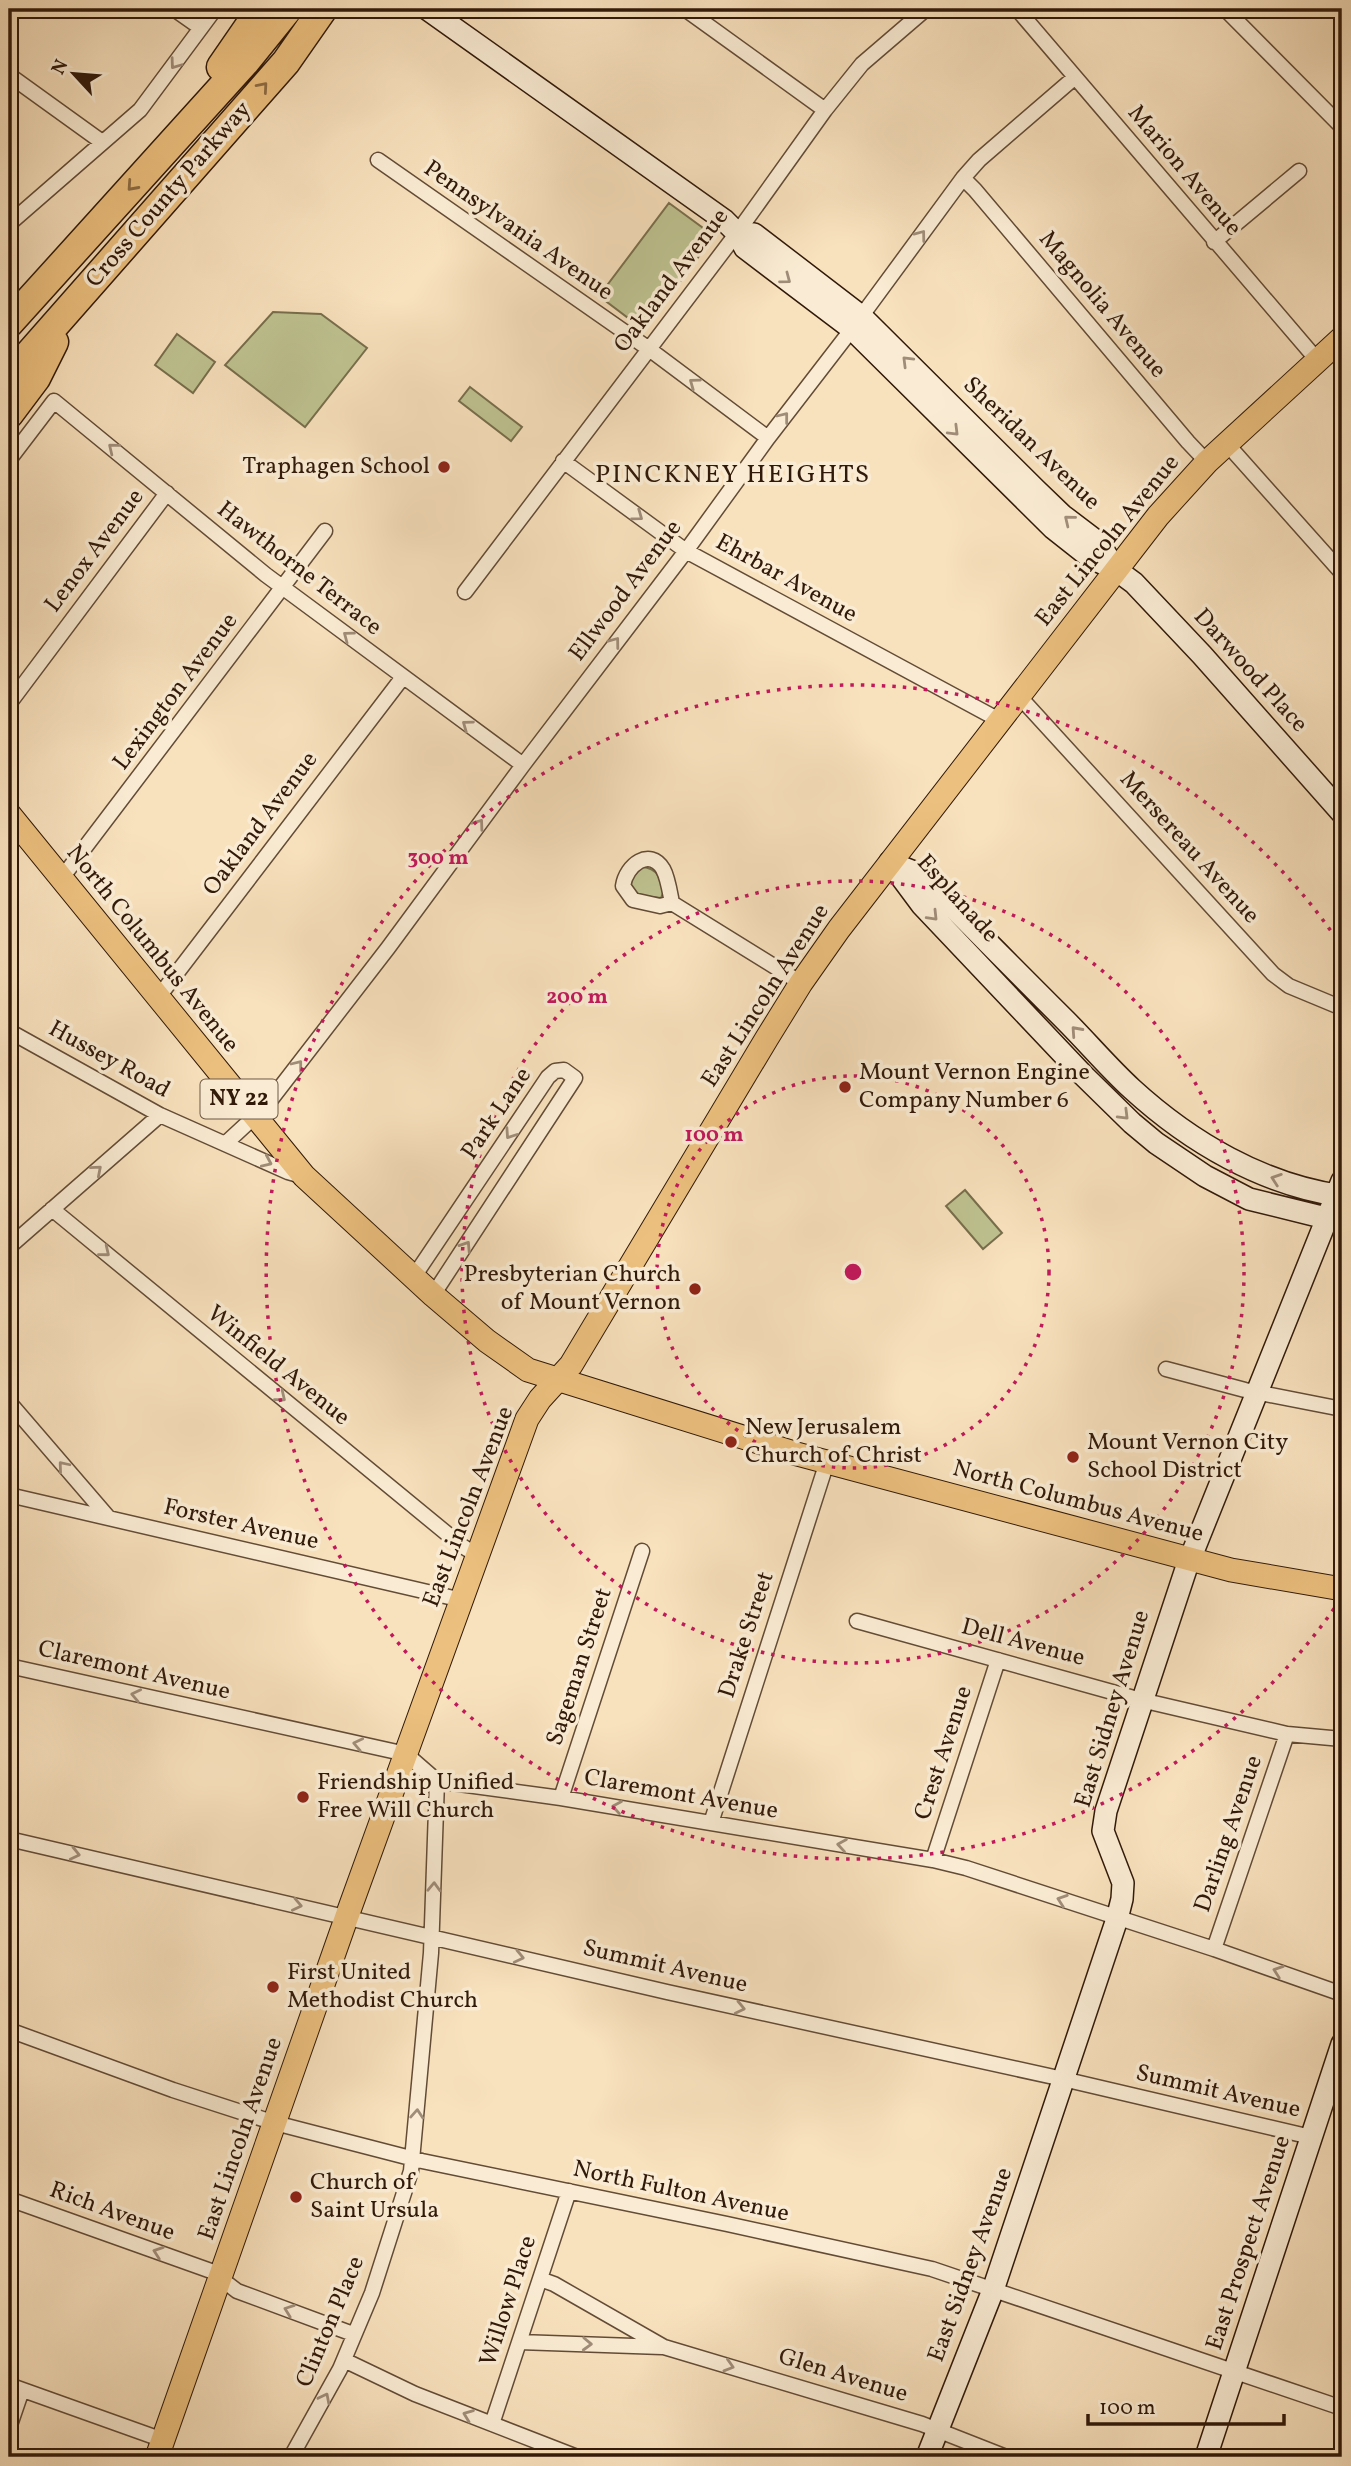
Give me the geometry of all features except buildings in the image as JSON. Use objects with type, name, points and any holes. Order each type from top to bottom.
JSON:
[{"type":"highway","points":[[178,135],[222,64],[261,9]]},
{"type":"highway","name":"Cross County Parkway","points":[[9,323],[246,61],[288,9]]},
{"type":"highway","name":"Cross County Parkway","points":[[9,377],[300,44],[323,9]]},
{"type":"highway","points":[[300,44],[330,9]]},
{"type":"highway","points":[[9,414],[36,378],[72,307]]},
{"type":"main road","name":"East Lincoln Avenue","points":[[160,2449],[347,1916],[527,1419],[540,1399],[571,1366],[801,984],[890,863],[1158,516],[1208,462],[1342,338]]},
{"type":"main road","name":"North Columbus Avenue","points":[[9,814],[157,999],[304,1176],[413,1278],[487,1341],[528,1370],[556,1381],[827,1462],[1245,1573],[1342,1589]]},
{"type":"street","points":[[174,9],[201,28]]},
{"type":"street","points":[[9,225],[141,110],[215,9]]},
{"type":"street","name":"Sheridan Avenue","points":[[427,9],[724,220],[737,233],[745,248],[857,323],[1053,528],[1091,558],[1115,569]]},
{"type":"street","points":[[685,9],[825,110]]},
{"type":"street","name":"Oakland Avenue","points":[[465,592],[737,233],[825,110],[862,64],[926,9]]},
{"type":"street","name":"Marion Avenue","points":[[1017,9],[1318,361]]},
{"type":"street","points":[[1225,9],[1342,127]]},
{"type":"street","points":[[9,75],[102,142]]},
{"type":"street","name":"Ellwood Avenue","points":[[225,1144],[266,1105],[372,969],[963,178],[979,160],[1074,78]]},
{"type":"street","name":"Pennsylvania Avenue","points":[[378,160],[649,349],[768,438]]},
{"type":"street","points":[[1214,242],[1299,171]]},
{"type":"street","name":"Magnolia Avenue","points":[[963,178],[1208,462]]},
{"type":"street","name":"Hawthorne Terrace","points":[[9,460],[54,401],[283,588],[523,765]]},
{"type":"street","points":[[1227,444],[1342,573]]},
{"type":"street","name":"Ehrbar Avenue","points":[[563,461],[686,551],[999,720]]},
{"type":"street","name":"Lenox Avenue","points":[[9,704],[167,493]]},
{"type":"street","name":"Lexington Avenue","points":[[61,879],[325,531]]},
{"type":"street","name":"Darwood Place","points":[[1115,569],[1134,583],[1202,655],[1342,813]]},
{"type":"street","name":"Oakland Avenue","points":[[157,999],[402,677]]},
{"type":"street","name":"Mersereau Avenue","points":[[1018,695],[1273,974],[1289,986],[1342,1009]]},
{"type":"street","name":"Esplanade","points":[[890,863],[919,874],[1096,1054],[1157,1112],[1216,1152],[1256,1171],[1340,1191]]},
{"type":"street","name":"Esplanade","points":[[890,863],[922,905],[1083,1075],[1156,1143],[1205,1176],[1249,1199],[1334,1220]]},
{"type":"street","points":[[672,903],[801,984]]},
{"type":"street","name":"Hussey Road","points":[[9,1031],[160,1115],[288,1172],[304,1176]]},
{"type":"street","name":"Park Lane","points":[[413,1278],[548,1077],[555,1070],[569,1074],[433,1295]]},
{"type":"street","points":[[9,1247],[160,1115]]},
{"type":"street","name":"East Sidney Avenue","points":[[927,2457],[993,2290],[1117,1919],[1123,1883],[1103,1831],[1106,1811],[1141,1700],[1190,1559],[1258,1392],[1334,1220],[1340,1191]]},
{"type":"street","name":"Winfield Avenue","points":[[52,1209],[462,1546],[477,1555]]},
{"type":"street","points":[[1166,1369],[1342,1409]]},
{"type":"street","points":[[9,1402],[108,1517]]},
{"type":"street","name":"Drake Street","points":[[711,1823],[827,1462]]},
{"type":"street","name":"Forster Avenue","points":[[9,1495],[462,1600]]},
{"type":"street","name":"Sageman Street","points":[[561,1798],[642,1551]]},
{"type":"street","name":"Dell Avenue","points":[[857,1621],[1141,1700],[1287,1734],[1342,1739]]},
{"type":"street","name":"Crest Avenue","points":[[933,1860],[999,1660]]},
{"type":"street","name":"Claremont Avenue","points":[[9,1666],[406,1754],[437,1781],[561,1798],[933,1860],[966,1868],[1342,1994]]},
{"type":"street","name":"Darling Avenue","points":[[1214,1949],[1287,1734]]},
{"type":"street","name":"Clinton Place","points":[[291,2457],[344,2360],[372,2293],[411,2171],[432,1936],[437,1781]]},
{"type":"street","name":"Summit Avenue","points":[[9,1839],[1311,2137]]},
{"type":"street","name":"North Fulton Avenue","points":[[9,2030],[173,2090],[275,2123],[413,2158],[932,2269],[1342,2408]]},
{"type":"street","name":"East Prospect Avenue","points":[[1206,2457],[1342,2044]]},
{"type":"street","name":"Willow Place","points":[[492,2424],[569,2191]]},
{"type":"street","name":"Rich Avenue","points":[[9,2199],[211,2271],[237,2291],[353,2334]]},
{"type":"street","name":"Glen Avenue","points":[[540,2279],[554,2284],[663,2347],[938,2430],[1006,2457]]},
{"type":"street","name":"Glen Avenue","points":[[519,2342],[663,2347]]},
{"type":"street","points":[[344,2360],[415,2394],[577,2457]]},
{"type":"street","points":[[9,2428],[15,2388],[160,2449]]},
{"type":"green space","points":[[669,203],[714,236],[644,330],[599,296]]},
{"type":"green space","points":[[273,312],[321,314],[367,348],[305,427],[225,365]]},
{"type":"green space","points":[[177,334],[215,362],[193,393],[155,365]]},
{"type":"green space","points":[[470,387],[522,427],[511,441],[459,401]]},
{"type":"green space","points":[[642,867],[658,875],[663,893],[661,898],[642,896],[631,889],[630,880]]},
{"type":"green space","points":[[965,1190],[1002,1233],[983,1249],[946,1206]]},
{"type":"place","name":"Traphagen School","points":[[444,467]]},
{"type":"place","name":"Mount Vernon Engine Company Number 6","points":[[845,1087]]},
{"type":"place","name":"Presbyterian Church of Mount Vernon","points":[[695,1289]]},
{"type":"place","name":"New Jerusalem Church of Christ","points":[[731,1442]]},
{"type":"place","name":"Mount Vernon City School District","points":[[1073,1457]]},
{"type":"place","name":"Friendship Unified Free Will Church","points":[[303,1797]]},
{"type":"place","name":"First United Methodist Church","points":[[273,1987]]},
{"type":"place","name":"Church of Saint Ursula","points":[[296,2197]]},
{"type":"district","name":"PINCKNEY HEIGHTS","points":[[733,475]]}]
